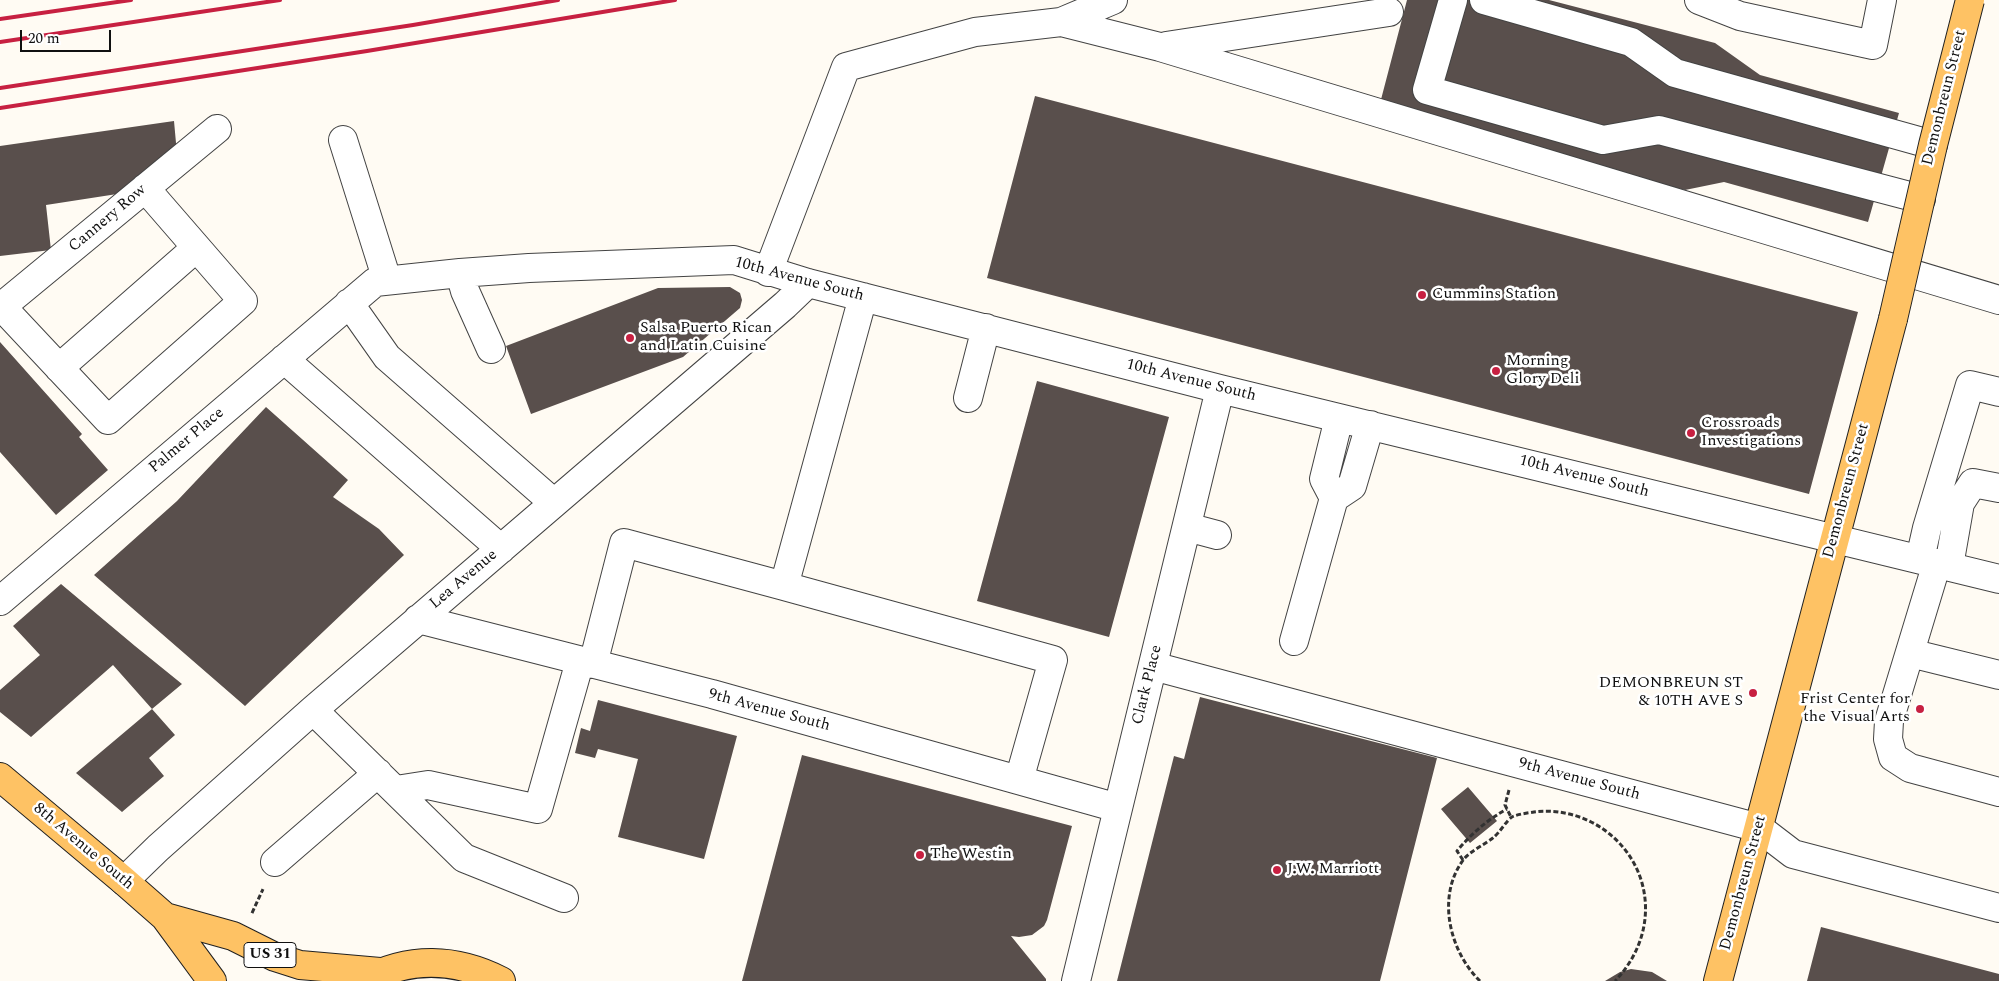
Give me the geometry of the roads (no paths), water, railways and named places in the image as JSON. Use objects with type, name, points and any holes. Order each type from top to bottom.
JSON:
[{"type":"main road","name":"Demonbreun Street","points":[[1718,981],[1893,319],[1933,145],[1970,0]]},
{"type":"main road","name":"8th Avenue South","points":[[0,777],[165,918],[212,981]]},
{"type":"main road","name":"8th Avenue South","points":[[165,918],[233,936],[275,957],[300,965],[372,976]]},
{"type":"main road","name":"US 31","points":[[372,976],[414,964],[448,963],[481,971],[501,981]]},
{"type":"street","points":[[768,272],[846,68],[975,32],[1061,22],[1113,0]]},
{"type":"street","points":[[1453,0],[1427,90],[1603,140],[1659,130],[1921,199]]},
{"type":"street","points":[[1484,0],[1631,42],[1674,73],[1933,145]]},
{"type":"street","points":[[1699,0],[1740,16],[1774,11],[1873,45],[1882,0]]},
{"type":"street","points":[[1160,48],[1389,12]]},
{"type":"street","points":[[1061,22],[1160,48],[1999,300]]},
{"type":"street","name":"Cannery Row","points":[[1,307],[217,129]]},
{"type":"street","points":[[343,140],[381,281]]},
{"type":"street","points":[[1,307],[108,420],[243,301],[145,188]]},
{"type":"street","points":[[59,368],[196,248]]},
{"type":"street","name":"10th Avenue South","points":[[381,281],[529,268],[734,260],[768,272],[863,298],[1220,389],[1999,578]]},
{"type":"street","points":[[460,273],[491,349]]},
{"type":"street","name":"Palmer Place","points":[[0,601],[349,303],[381,281]]},
{"type":"street","name":"Lea Avenue","points":[[124,881],[158,848],[313,710],[808,283]]},
{"type":"street","points":[[784,586],[863,298]]},
{"type":"street","points":[[349,303],[387,357],[554,503]]},
{"type":"street","points":[[968,398],[986,328]]},
{"type":"street","points":[[284,359],[500,549]]},
{"type":"street","points":[[1935,563],[1927,528],[1970,384],[1999,392]]},
{"type":"street","name":"Clark Place","points":[[1076,981],[1220,389]]},
{"type":"street","points":[[1334,498],[1324,479],[1339,418]]},
{"type":"street","points":[[1294,641],[1334,498],[1352,486],[1370,425]]},
{"type":"street","points":[[1999,488],[1973,483],[1960,503],[1935,563],[1889,721],[1888,739],[1893,757],[1910,768],[1999,792]]},
{"type":"street","points":[[1187,526],[1217,535]]},
{"type":"street","points":[[275,862],[387,782],[428,785],[538,809],[624,543],[1053,660],[1019,780]]},
{"type":"street","name":"9th Avenue South","points":[[418,619],[712,694],[1118,808]]},
{"type":"street","points":[[1910,653],[1999,675]]},
{"type":"street","name":"9th Avenue South","points":[[1153,666],[1758,828],[1793,854],[1999,908]]},
{"type":"street","points":[[313,710],[464,858],[564,898]]},
{"type":"railway","points":[[0,19],[131,0]]},
{"type":"railway","points":[[0,42],[280,0]]},
{"type":"railway","points":[[0,88],[413,25],[558,0]]},
{"type":"railway","points":[[0,108],[367,51],[675,0]]},
{"type":"place","name":"Cummins Station","points":[[1422,295]]},
{"type":"place","name":"Salsa Puerto Rican and Latin Cuisine","points":[[630,338]]},
{"type":"place","name":"Morning Glory Deli","points":[[1496,371]]},
{"type":"place","name":"Crossroads Investigations","points":[[1691,433]]},
{"type":"place","name":"DEMONBREUN ST & 10TH AVE S","points":[[1753,693]]},
{"type":"place","name":"Frist Center for the Visual Arts","points":[[1920,709]]},
{"type":"place","name":"The Westin","points":[[920,855]]},
{"type":"place","name":"J.W. Marriott","points":[[1277,870]]}]
